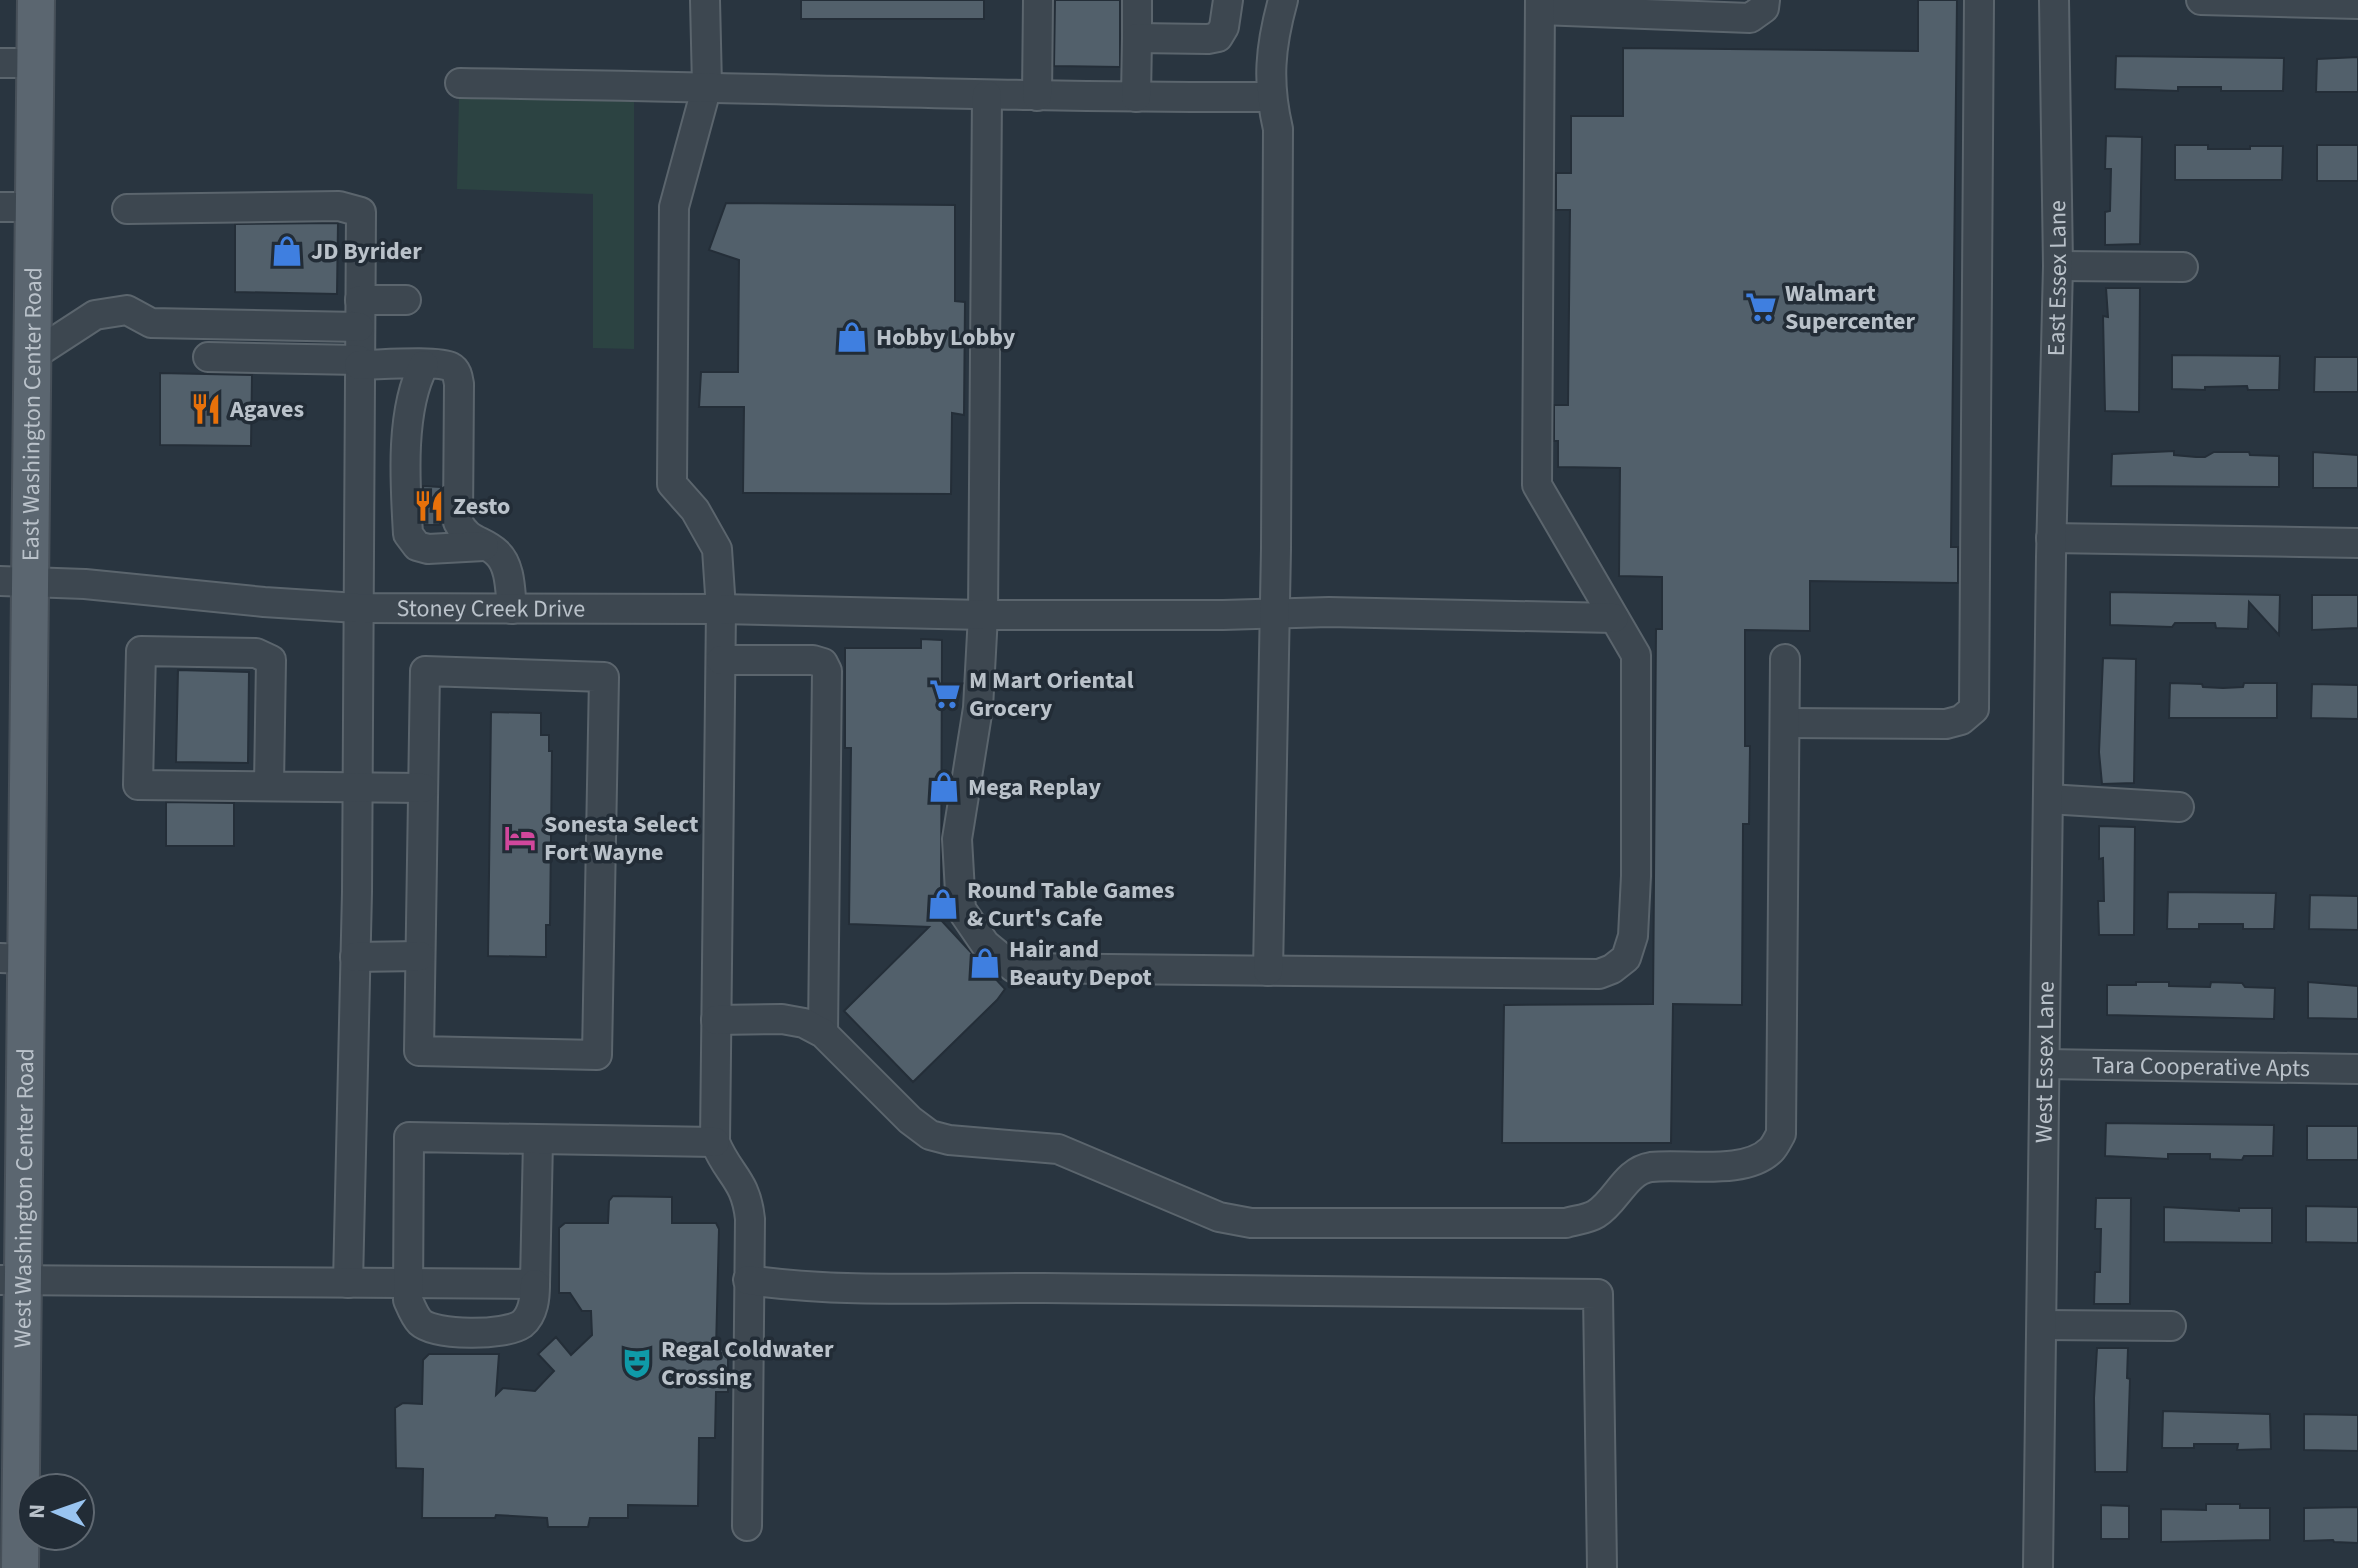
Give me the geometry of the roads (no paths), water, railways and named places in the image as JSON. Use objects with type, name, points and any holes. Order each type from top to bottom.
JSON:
[{"type":"main road","name":"East Washington Center Road","points":[[29,827],[15,581],[32,356],[17,207],[35,63],[36,0]]},
{"type":"main road","name":"West Washington Center Road","points":[[20,1568],[11,1280],[13,958],[29,827]]},
{"type":"street","points":[[705,0],[707,86],[674,207],[672,484],[695,510],[717,549],[721,660],[715,1142],[721,1158],[739,1180],[748,1198],[747,1526]]},
{"type":"street","points":[[1037,96],[1038,0]]},
{"type":"street","points":[[1136,97],[1137,0]]},
{"type":"street","points":[[1137,38],[1218,37],[1224,27],[1228,0]]},
{"type":"street","points":[[1268,971],[1276,533],[1278,129],[1271,97],[1270,64],[1283,0]]},
{"type":"street","points":[[987,95],[983,615],[978,708],[957,839],[961,909],[971,926],[985,944],[1014,968],[1599,974],[1626,958],[1633,936],[1636,655],[1537,485],[1540,5],[1750,18],[1764,8],[1765,0]]},
{"type":"street","points":[[1786,723],[1946,724],[1961,720],[1974,709],[1979,0]]},
{"type":"street","name":"East Essex Lane","points":[[2051,548],[2058,266],[2054,0]]},
{"type":"street","points":[[2201,0],[2358,4]]},
{"type":"street","points":[[0,63],[35,63]]},
{"type":"street","points":[[460,83],[707,86],[1037,96],[1271,97]]},
{"type":"street","points":[[127,209],[339,206],[361,212],[355,957],[348,1283]]},
{"type":"street","points":[[2058,266],[2183,267]]},
{"type":"street","points":[[32,356],[95,315],[127,310],[151,323],[191,324],[360,314],[406,300]]},
{"type":"street","points":[[208,357],[451,367],[459,384],[458,522],[471,539],[498,554],[507,569],[512,609]]},
{"type":"street","points":[[424,365],[413,385],[408,416],[408,534],[417,546],[428,549],[484,546]]},
{"type":"street","points":[[2051,548],[2358,543]]},
{"type":"street","name":"West Essex Lane","points":[[2038,1568],[2051,548]]},
{"type":"street","name":"Stoney Creek Drive","points":[[15,581],[357,608],[721,609],[983,615],[1329,612],[1614,618]]},
{"type":"street","points":[[269,785],[271,660],[256,653],[141,651],[138,785],[423,788]]},
{"type":"street","points":[[716,1020],[782,1019],[804,1023],[823,1033],[910,1120],[930,1135],[949,1140],[1058,1149],[1219,1217],[1251,1223],[1566,1223],[1594,1215],[1613,1199],[1632,1174],[1648,1167],[1734,1165],[1755,1160],[1771,1150],[1781,1134],[1785,659]]},
{"type":"street","points":[[721,660],[813,660],[823,663],[827,671],[823,1033]]},
{"type":"street","points":[[425,671],[604,677],[597,1055],[419,1051],[420,956],[425,671]]},
{"type":"street","points":[[2048,799],[2179,807]]},
{"type":"street","points":[[355,957],[420,956]]},
{"type":"street","name":"Tara Cooperative Apts","points":[[2045,1064],[2358,1069]]},
{"type":"street","points":[[538,1140],[534,1305],[522,1324],[501,1331],[438,1332],[419,1322],[408,1300],[407,1283],[409,1137],[715,1142]]},
{"type":"street","points":[[11,1280],[535,1284]]},
{"type":"street","points":[[748,1280],[798,1287],[861,1290],[1004,1287],[1598,1294],[1602,1568]]},
{"type":"street","points":[[2042,1325],[2171,1326]]},
{"type":"place","name":"JD Byrider","points":[[287,251]]},
{"type":"place","name":"Walmart Supercenter","points":[[1761,307]]},
{"type":"place","name":"Hobby Lobby","points":[[852,337]]},
{"type":"place","name":"Agaves","points":[[206,409]]},
{"type":"place","name":"Zesto","points":[[429,506]]},
{"type":"place","name":"M Mart Oriental Grocery","points":[[945,694]]},
{"type":"place","name":"Mega Replay","points":[[944,787]]},
{"type":"place","name":"Sonesta Select Fort Wayne","points":[[520,838]]},
{"type":"place","name":"Round Table Games & Curt's Cafe","points":[[943,904]]},
{"type":"place","name":"Hair and Beauty Depot","points":[[985,963]]},
{"type":"place","name":"Regal Coldwater Crossing","points":[[637,1363]]}]
